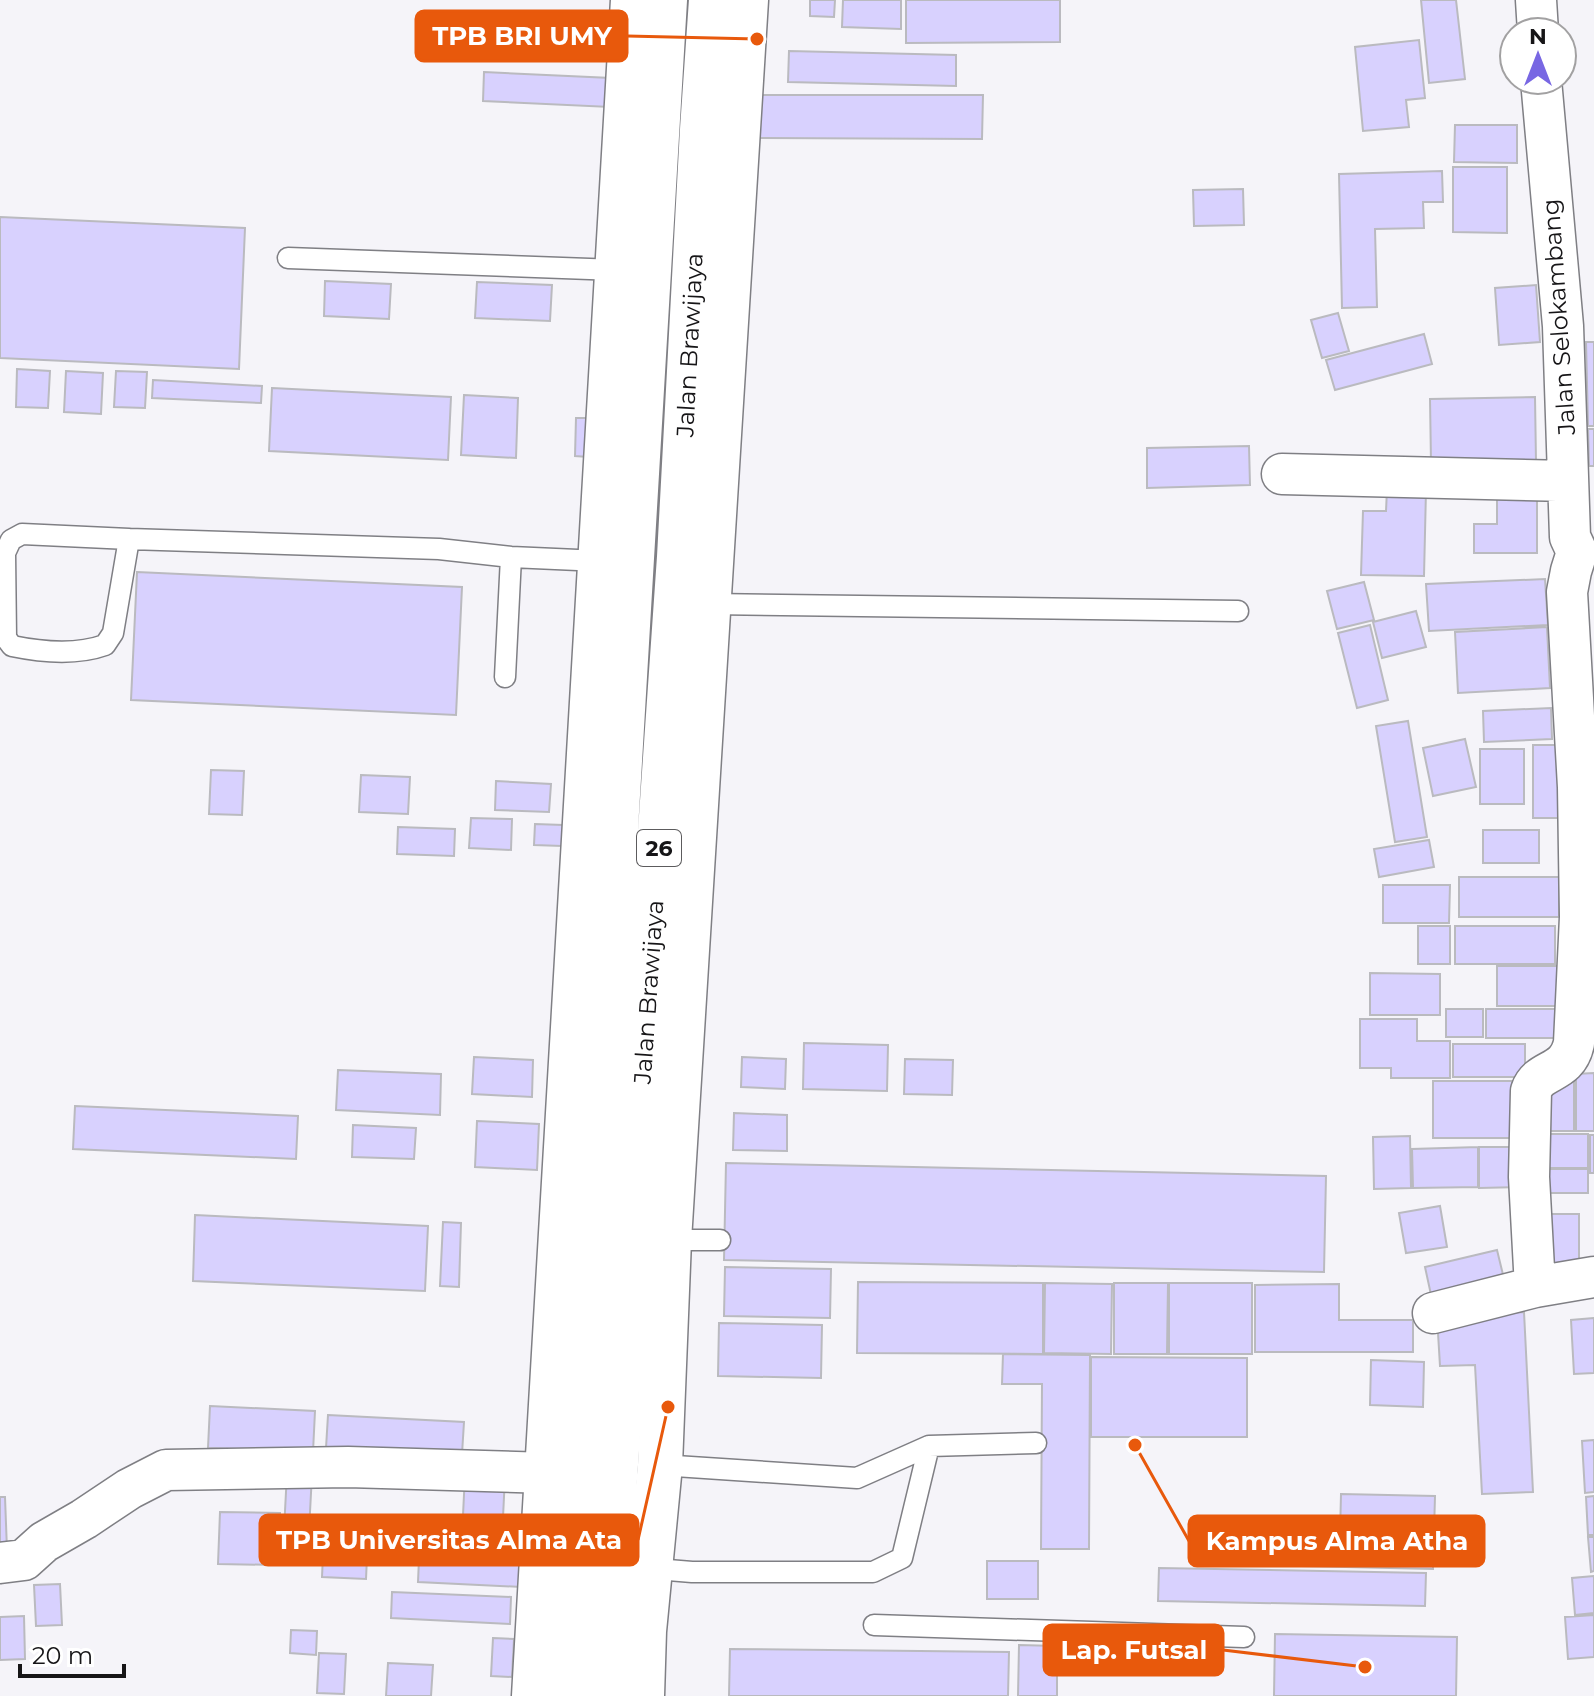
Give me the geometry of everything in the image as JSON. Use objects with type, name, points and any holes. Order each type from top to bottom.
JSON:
[{"type":"main road","points":[[534,1696],[617,559],[617,270],[633,0]]},
{"type":"main road","name":"Jalan Brawijaya","points":[[564,1696],[600,1073],[617,559],[665,0]]},
{"type":"main road","name":"Jalan Brawijaya","points":[[603,1696],[629,1567],[679,557],[711,0]]},
{"type":"main road","points":[[642,1696],[644,1631],[629,1567],[660,1465],[669,1240],[746,0]]},
{"type":"main road","points":[[617,559],[679,557]]},
{"type":"street","name":"Jalan Selokambang","points":[[1543,96],[1578,326],[1568,481],[1570,537],[1586,555]]},
{"type":"street","points":[[1282,474],[1568,481]]},
{"type":"street","points":[[1535,1287],[1529,1177],[1531,1091],[1537,1080],[1580,1063],[1572,1053],[1580,917],[1578,787],[1567,592],[1571,571],[1586,555]]},
{"type":"street","points":[[1433,1313],[1535,1287],[1594,1277]]},
{"type":"street","points":[[0,1563],[24,1560],[44,1542],[129,1489],[166,1470],[348,1467],[548,1473]]},
{"type":"lane","points":[[288,258],[617,270]]},
{"type":"lane","points":[[129,539],[113,633],[105,645],[89,651],[28,650],[12,646],[6,638],[5,553],[11,540],[22,534],[439,549],[511,557],[617,559]]},
{"type":"lane","points":[[505,677],[511,557]]},
{"type":"lane","points":[[709,604],[1238,611]]},
{"type":"lane","points":[[669,1240],[720,1240]]},
{"type":"lane","points":[[660,1465],[857,1478],[929,1446],[1036,1443]]},
{"type":"lane","points":[[629,1567],[692,1572],[873,1572],[902,1558],[929,1446]]},
{"type":"lane","points":[[874,1625],[1244,1637]]},
{"type":"building","points":[[810,0],[835,0],[834,17],[810,16]]},
{"type":"building","points":[[843,0],[901,0],[901,29],[842,27]]},
{"type":"building","points":[[906,0],[1060,0],[1060,42],[906,43]]},
{"type":"building","points":[[1421,0],[1456,0],[1465,79],[1429,83]]},
{"type":"building","points":[[1419,40],[1425,98],[1406,100],[1409,127],[1363,131],[1355,47]]},
{"type":"building","points":[[789,51],[956,55],[956,86],[788,82]]},
{"type":"building","points":[[484,72],[611,78],[610,107],[483,101]]},
{"type":"building","points":[[760,95],[983,95],[982,139],[760,138]]},
{"type":"building","points":[[1455,125],[1517,125],[1517,163],[1454,162]]},
{"type":"building","points":[[1453,167],[1507,167],[1507,233],[1453,232]]},
{"type":"building","points":[[1442,171],[1443,202],[1423,202],[1424,228],[1375,229],[1377,307],[1342,308],[1339,174]]},
{"type":"building","points":[[1243,189],[1244,225],[1194,226],[1193,190]]},
{"type":"building","points":[[0,217],[245,228],[239,369],[0,358]]},
{"type":"building","points":[[325,281],[391,284],[389,319],[324,316]]},
{"type":"building","points":[[477,282],[552,285],[550,321],[475,318]]},
{"type":"building","points":[[1536,285],[1540,342],[1499,345],[1495,288]]},
{"type":"building","points":[[1338,313],[1349,351],[1322,358],[1311,320]]},
{"type":"building","points":[[1424,334],[1432,364],[1335,390],[1326,360]]},
{"type":"building","points":[[1586,342],[1594,342],[1594,426],[1588,426]]},
{"type":"building","points":[[17,369],[50,371],[48,408],[16,407]]},
{"type":"building","points":[[66,371],[103,373],[101,414],[64,412]]},
{"type":"building","points":[[116,371],[147,372],[145,408],[114,407]]},
{"type":"building","points":[[153,380],[262,386],[261,403],[152,398]]},
{"type":"building","points":[[272,388],[451,397],[448,460],[269,451]]},
{"type":"building","points":[[464,395],[518,398],[516,458],[461,455]]},
{"type":"building","points":[[1535,397],[1536,462],[1431,463],[1430,399]]},
{"type":"building","points":[[576,418],[590,418],[588,457],[575,456]]},
{"type":"building","points":[[1588,429],[1594,429],[1594,466],[1589,466]]},
{"type":"building","points":[[1249,446],[1250,485],[1147,488],[1147,448]]},
{"type":"building","points":[[1387,489],[1426,490],[1424,576],[1361,575],[1363,511],[1386,511]]},
{"type":"building","points":[[1497,494],[1537,494],[1537,553],[1474,553],[1474,524],[1497,524]]},
{"type":"building","points":[[137,572],[462,587],[456,715],[131,700]]},
{"type":"building","points":[[1545,579],[1548,625],[1429,631],[1426,584]]},
{"type":"building","points":[[1364,582],[1374,620],[1337,629],[1327,591]]},
{"type":"building","points":[[1416,611],[1426,647],[1382,658],[1373,622]]},
{"type":"building","points":[[1370,625],[1388,700],[1357,708],[1338,633]]},
{"type":"building","points":[[1547,627],[1550,688],[1458,693],[1455,632]]},
{"type":"building","points":[[1551,708],[1552,739],[1484,742],[1483,711]]},
{"type":"building","points":[[1408,721],[1427,837],[1395,842],[1376,726]]},
{"type":"building","points":[[1465,739],[1476,787],[1433,796],[1423,748]]},
{"type":"building","points":[[1533,745],[1567,745],[1567,818],[1533,818]]},
{"type":"building","points":[[1480,749],[1524,749],[1524,804],[1480,804]]},
{"type":"building","points":[[211,770],[244,771],[242,815],[209,814]]},
{"type":"building","points":[[361,775],[410,777],[408,814],[359,812]]},
{"type":"building","points":[[496,781],[551,784],[549,812],[495,810]]},
{"type":"building","points":[[471,818],[512,819],[511,850],[469,848]]},
{"type":"building","points":[[535,824],[563,825],[562,846],[534,845]]},
{"type":"building","points":[[398,827],[455,829],[454,856],[397,854]]},
{"type":"building","points":[[1483,830],[1539,830],[1539,863],[1483,863]]},
{"type":"building","points":[[1429,840],[1434,867],[1379,877],[1374,849]]},
{"type":"building","points":[[1459,877],[1559,877],[1559,917],[1459,917]]},
{"type":"building","points":[[1383,885],[1450,885],[1449,923],[1383,923]]},
{"type":"building","points":[[1418,926],[1450,926],[1450,964],[1418,964]]},
{"type":"building","points":[[1455,926],[1555,926],[1555,964],[1455,964]]},
{"type":"building","points":[[1497,966],[1559,966],[1559,1006],[1497,1006]]},
{"type":"building","points":[[1370,973],[1440,974],[1440,1015],[1370,1015]]},
{"type":"building","points":[[1446,1009],[1483,1009],[1483,1037],[1446,1037]]},
{"type":"building","points":[[1486,1009],[1555,1009],[1555,1038],[1486,1038]]},
{"type":"building","points":[[1360,1019],[1417,1019],[1417,1041],[1450,1041],[1450,1078],[1391,1078],[1391,1068],[1360,1068]]},
{"type":"building","points":[[804,1043],[888,1045],[887,1091],[803,1089]]},
{"type":"building","points":[[1453,1044],[1525,1044],[1525,1077],[1453,1077]]},
{"type":"building","points":[[474,1057],[533,1060],[532,1097],[472,1094]]},
{"type":"building","points":[[742,1057],[786,1059],[785,1089],[741,1087]]},
{"type":"building","points":[[905,1059],[953,1060],[952,1095],[904,1094]]},
{"type":"building","points":[[338,1070],[441,1074],[440,1115],[336,1110]]},
{"type":"building","points":[[1594,1073],[1594,1131],[1576,1131],[1576,1074]]},
{"type":"building","points":[[1433,1081],[1512,1081],[1512,1138],[1433,1138]]},
{"type":"building","points":[[1542,1081],[1574,1081],[1574,1131],[1542,1131]]},
{"type":"building","points":[[75,1106],[298,1116],[296,1159],[73,1149]]},
{"type":"building","points":[[734,1113],[787,1115],[787,1151],[733,1150]]},
{"type":"building","points":[[477,1121],[539,1124],[537,1170],[475,1167]]},
{"type":"building","points":[[353,1125],[416,1128],[414,1159],[352,1157]]},
{"type":"building","points":[[1535,1134],[1588,1134],[1588,1168],[1535,1168]]},
{"type":"building","points":[[1590,1135],[1594,1135],[1594,1173],[1590,1173]]},
{"type":"building","points":[[1410,1136],[1411,1188],[1374,1189],[1373,1137]]},
{"type":"building","points":[[1478,1147],[1478,1187],[1413,1188],[1412,1149]]},
{"type":"building","points":[[1479,1147],[1520,1147],[1521,1187],[1479,1188]]},
{"type":"building","points":[[726,1163],[1326,1176],[1324,1272],[724,1260]]},
{"type":"building","points":[[1547,1169],[1588,1169],[1588,1193],[1547,1193]]},
{"type":"building","points":[[1440,1206],[1447,1247],[1406,1253],[1399,1213]]},
{"type":"building","points":[[1537,1214],[1579,1214],[1579,1271],[1537,1271]]},
{"type":"building","points":[[195,1215],[428,1226],[425,1291],[193,1281]]},
{"type":"building","points":[[443,1222],[461,1223],[459,1287],[440,1286]]},
{"type":"building","points":[[1497,1250],[1506,1287],[1433,1304],[1425,1267]]},
{"type":"building","points":[[725,1267],[831,1269],[830,1318],[724,1316]]},
{"type":"building","points":[[858,1282],[1043,1283],[1043,1354],[857,1353]]},
{"type":"building","points":[[1045,1283],[1112,1284],[1111,1354],[1044,1353]]},
{"type":"building","points":[[1114,1283],[1168,1283],[1167,1354],[1114,1354]]},
{"type":"building","points":[[1169,1283],[1252,1283],[1252,1354],[1169,1354]]},
{"type":"building","points":[[1339,1284],[1339,1320],[1413,1320],[1413,1352],[1255,1352],[1255,1285]]},
{"type":"building","points":[[1524,1312],[1533,1492],[1482,1494],[1475,1365],[1440,1366],[1437,1316]]},
{"type":"building","points":[[1594,1318],[1594,1373],[1574,1374],[1571,1320]]},
{"type":"building","points":[[719,1323],[822,1325],[821,1378],[718,1376]]},
{"type":"building","points":[[1003,1354],[1090,1355],[1089,1549],[1041,1549],[1042,1384],[1002,1384]]},
{"type":"building","points":[[1091,1357],[1247,1358],[1247,1437],[1091,1437]]},
{"type":"building","points":[[1371,1360],[1424,1362],[1423,1407],[1370,1405]]},
{"type":"building","points":[[210,1406],[315,1411],[313,1452],[208,1448]]},
{"type":"building","points":[[328,1415],[464,1422],[462,1454],[326,1448]]},
{"type":"building","points":[[1594,1440],[1594,1492],[1585,1493],[1582,1441]]},
{"type":"building","points":[[287,1473],[312,1474],[309,1531],[284,1530]]},
{"type":"building","points":[[465,1474],[505,1476],[502,1538],[462,1536]]},
{"type":"building","points":[[1341,1494],[1435,1496],[1433,1569],[1302,1566],[1303,1533],[1340,1535]]},
{"type":"building","points":[[1594,1496],[1594,1535],[1588,1535],[1586,1497]]},
{"type":"building","points":[[0,1497],[5,1497],[7,1550],[0,1550]]},
{"type":"building","points":[[220,1512],[280,1513],[278,1565],[218,1564]]},
{"type":"building","points":[[420,1535],[523,1540],[521,1587],[418,1582]]},
{"type":"building","points":[[1588,1537],[1594,1537],[1594,1571],[1591,1572]]},
{"type":"building","points":[[323,1555],[367,1557],[366,1579],[322,1577]]},
{"type":"building","points":[[987,1561],[1038,1561],[1038,1599],[987,1599]]},
{"type":"building","points":[[1159,1568],[1426,1573],[1425,1606],[1158,1601]]},
{"type":"building","points":[[1594,1576],[1594,1613],[1575,1615],[1572,1578]]},
{"type":"building","points":[[60,1584],[62,1625],[36,1626],[34,1585]]},
{"type":"building","points":[[392,1592],[511,1597],[510,1624],[391,1618]]},
{"type":"building","points":[[1594,1615],[1594,1657],[1568,1659],[1565,1617]]},
{"type":"building","points":[[24,1616],[25,1659],[0,1660],[0,1617]]},
{"type":"building","points":[[291,1630],[317,1631],[316,1655],[290,1653]]},
{"type":"building","points":[[1275,1634],[1457,1637],[1456,1696],[1274,1696]]},
{"type":"building","points":[[493,1638],[514,1639],[512,1677],[491,1676]]},
{"type":"building","points":[[1019,1645],[1057,1646],[1057,1696],[1018,1696]]},
{"type":"building","points":[[730,1649],[1009,1652],[1008,1696],[729,1696]]},
{"type":"building","points":[[319,1653],[346,1654],[344,1694],[317,1693]]},
{"type":"building","points":[[388,1663],[433,1665],[431,1696],[386,1696]]},
{"type":"place","name":"TPB BRI UMY","points":[[757,39]]},
{"type":"place","name":"TPB Universitas Alma Ata","points":[[668,1407]]},
{"type":"place","name":"Kampus Alma Atha","points":[[1135,1445]]},
{"type":"place","name":"Lap. Futsal","points":[[1365,1667]]}]
